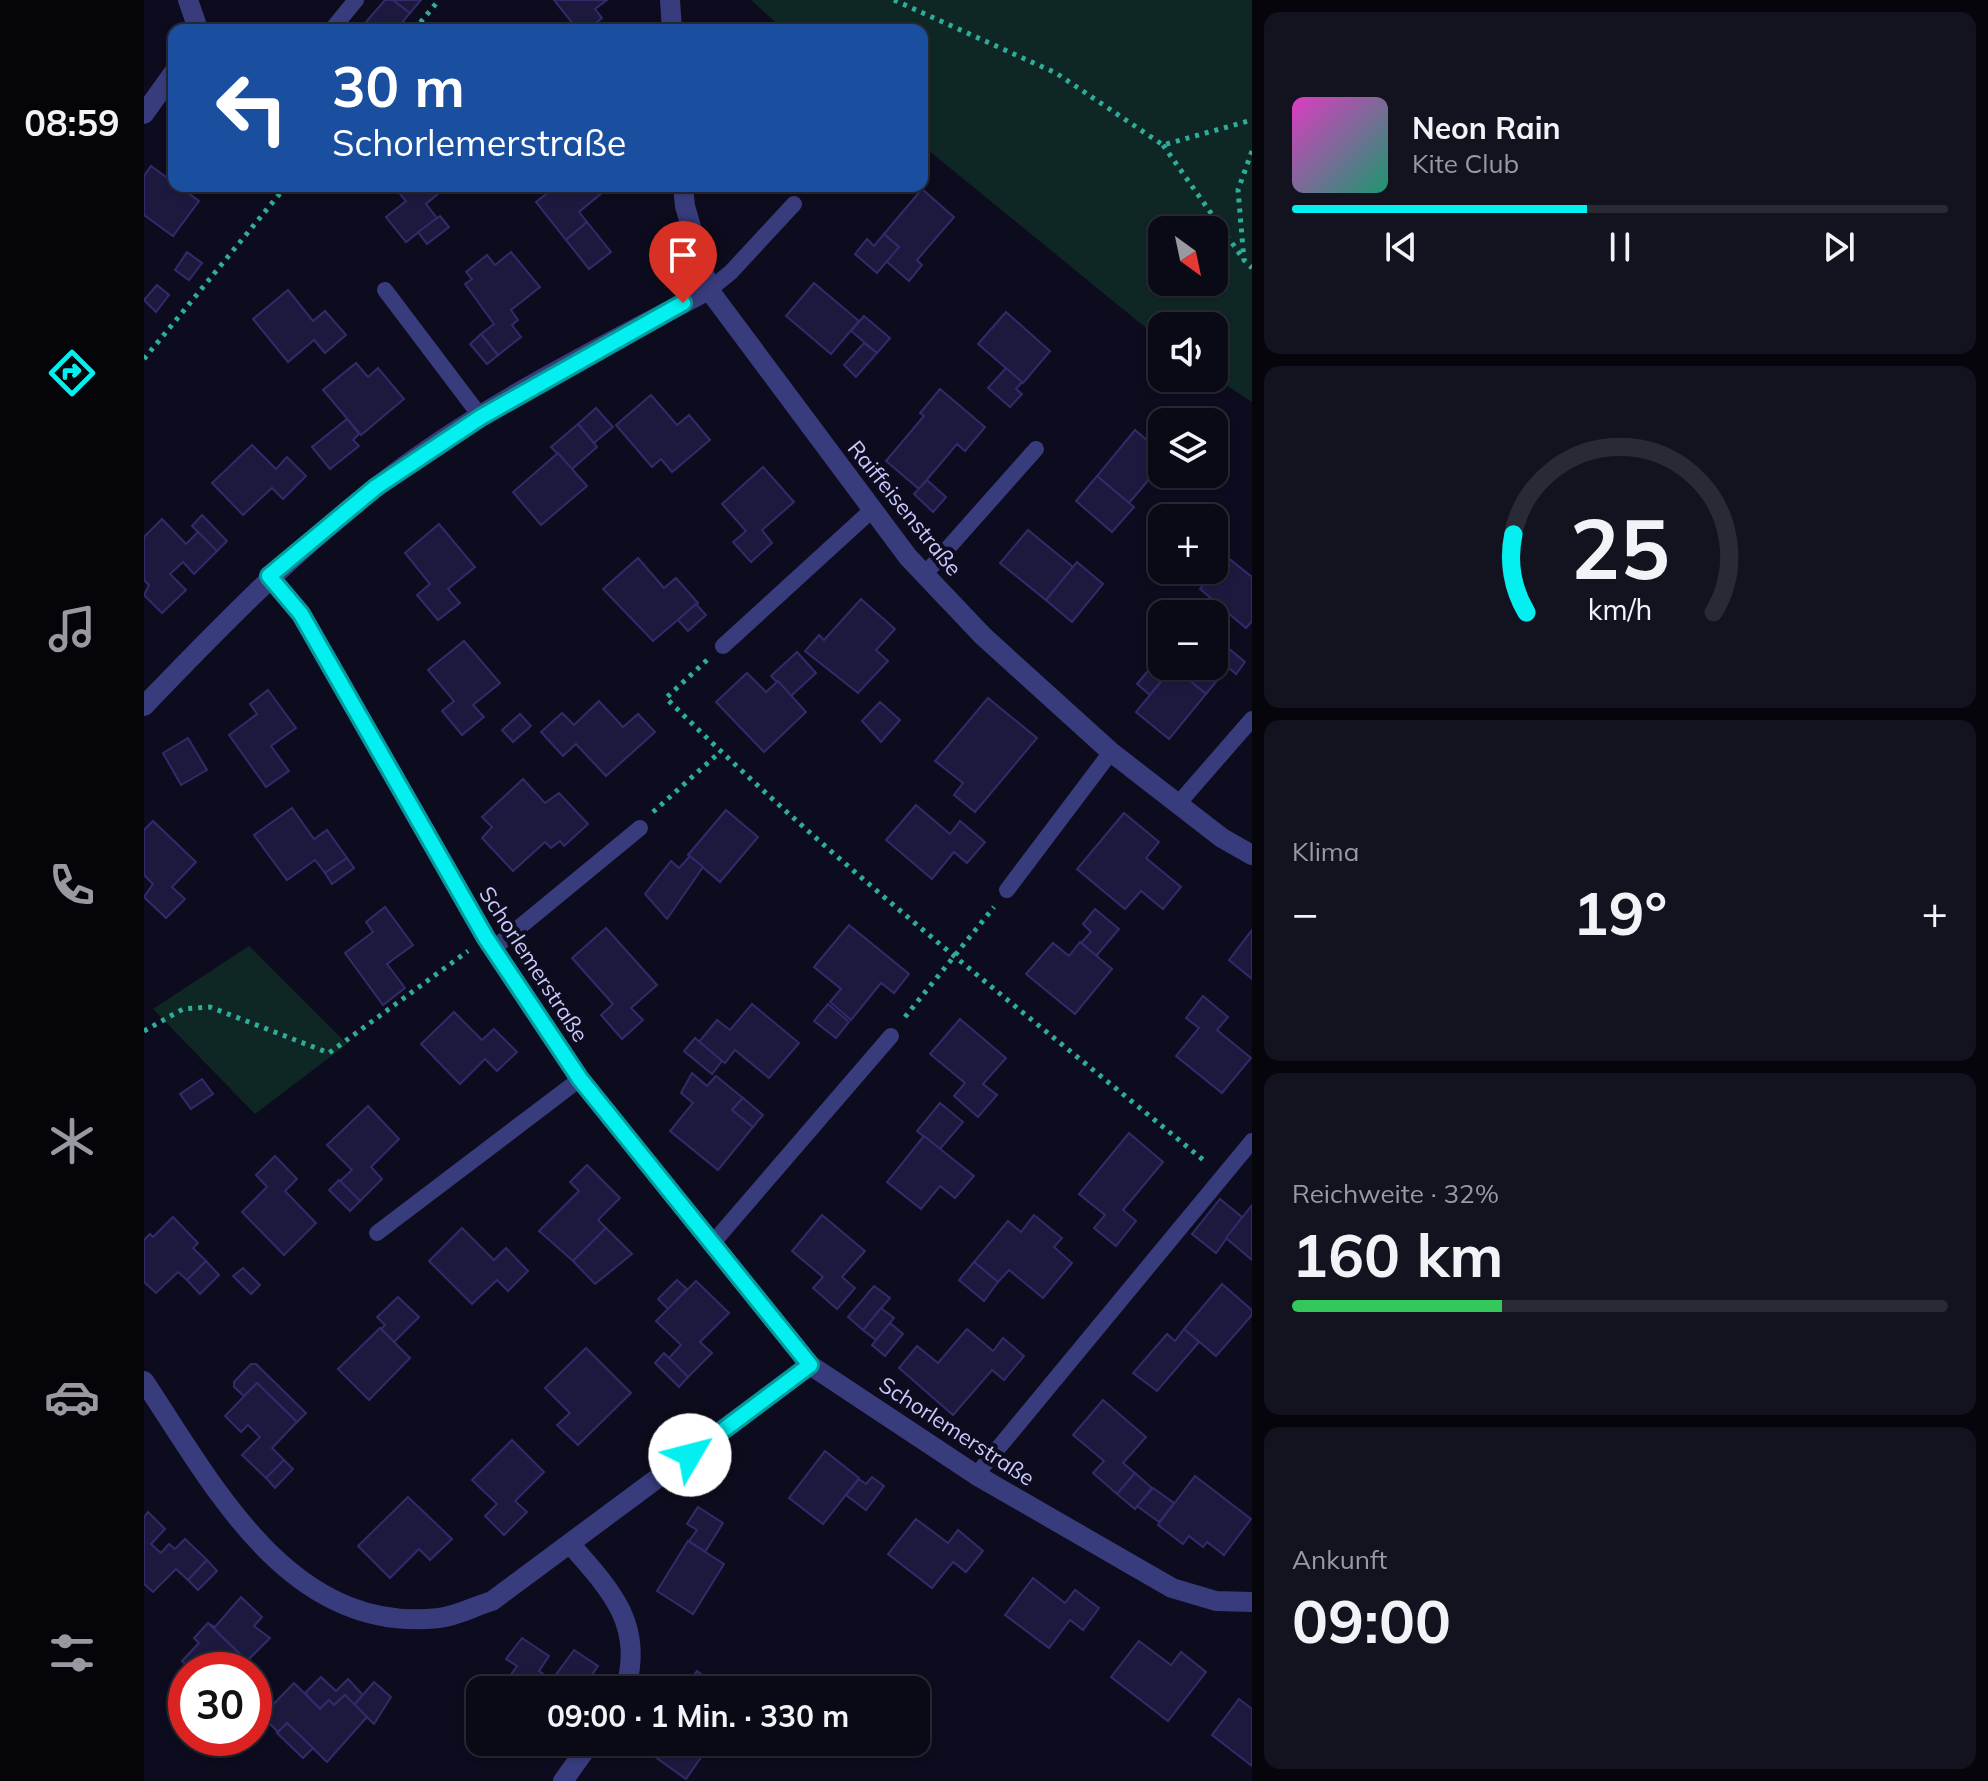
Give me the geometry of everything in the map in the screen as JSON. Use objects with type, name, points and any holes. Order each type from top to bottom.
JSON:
[{"type":"street","points":[[188,0],[196,24]]},
{"type":"street","points":[[670,0],[672,24]]},
{"type":"street","points":[[144,114],[168,80]]},
{"type":"street","name":"Raiffeisenstraße","points":[[684,192],[709,290],[925,574],[983,636],[1111,752],[1178,804],[1252,855]]},
{"type":"street","points":[[144,706],[269,576],[376,487],[481,417],[709,290]]},
{"type":"street","name":"Schorlemerstraße","points":[[269,576],[301,614],[350,694],[490,943],[580,1079],[810,1365],[976,1475],[1172,1588],[1216,1601],[1252,1602]]},
{"type":"street","points":[[144,1381],[232,1511],[266,1553],[311,1589],[349,1607],[389,1618],[441,1618],[492,1601],[810,1365]]},
{"type":"street","points":[[571,1545],[606,1585],[631,1631],[629,1676]]},
{"type":"street","points":[[563,1781],[581,1756]]},
{"type":"lane","points":[[336,24],[356,0]]},
{"type":"lane","points":[[709,290],[731,272],[794,204]]},
{"type":"lane","points":[[385,290],[481,417]]},
{"type":"lane","points":[[925,574],[1036,449]]},
{"type":"lane","points":[[723,646],[873,509]]},
{"type":"lane","points":[[1178,804],[1252,719]]},
{"type":"lane","points":[[1007,890],[1111,752]]},
{"type":"lane","points":[[490,943],[640,828]]},
{"type":"lane","points":[[711,1245],[891,1036]]},
{"type":"lane","points":[[377,1233],[580,1079]]},
{"type":"lane","points":[[976,1475],[1252,1141]]},
{"type":"path","points":[[419,24],[439,0]]},
{"type":"path","points":[[894,0],[1056,73],[1163,145],[1252,268]]},
{"type":"path","points":[[1163,145],[1252,120]]},
{"type":"path","points":[[1244,260],[1238,190],[1252,151]]},
{"type":"path","points":[[144,359],[281,192]]},
{"type":"path","points":[[723,646],[666,698],[721,752],[954,955],[1224,1176]]},
{"type":"path","points":[[640,828],[657,807],[721,752]]},
{"type":"path","points":[[891,1036],[1007,890]]},
{"type":"path","points":[[144,1031],[183,1009],[210,1007],[329,1053],[490,943]]},
{"type":"green space","points":[[751,0],[1252,0],[1252,402],[1228,386],[1228,312],[1148,312],[1148,330],[928,150],[928,24],[777,24]]},
{"type":"green space","points":[[249,946],[347,1044],[255,1114],[153,1009]]},
{"type":"building","points":[[385,0],[393,0],[410,13],[401,24],[364,24]]},
{"type":"building","points":[[393,0],[421,0],[410,13]]},
{"type":"building","points":[[554,0],[607,0],[595,9],[602,18],[594,24],[573,24]]},
{"type":"building","points":[[151,166],[168,178],[168,192],[187,192],[199,201],[173,236],[144,215],[144,176]]},
{"type":"building","points":[[398,192],[440,192],[426,204],[437,218],[406,242],[386,217],[406,201]]},
{"type":"building","points":[[548,192],[603,192],[579,212],[587,222],[566,240],[536,202]]},
{"type":"building","points":[[919,192],[925,192],[954,217],[917,260],[922,265],[909,281],[886,261],[899,247],[884,234]]},
{"type":"building","points":[[440,216],[449,227],[427,244],[418,232]]},
{"type":"building","points":[[587,222],[611,252],[589,269],[566,240]]},
{"type":"building","points":[[884,234],[899,247],[877,273],[855,254],[867,239],[874,246]]},
{"type":"building","points":[[187,252],[202,263],[189,280],[175,270]]},
{"type":"building","points":[[511,252],[540,287],[511,310],[518,320],[512,325],[521,337],[498,355],[481,334],[494,324],[465,284],[472,279],[466,272],[487,255],[495,265]]},
{"type":"building","points":[[814,283],[859,321],[831,354],[786,316]]},
{"type":"building","points":[[157,285],[169,295],[156,312],[144,300]]},
{"type":"building","points":[[288,290],[313,321],[325,311],[346,335],[325,353],[314,340],[288,362],[253,319]]},
{"type":"building","points":[[1006,312],[1050,351],[1023,383],[978,344]]},
{"type":"building","points":[[864,316],[890,338],[877,353],[851,331]]},
{"type":"building","points":[[481,334],[498,355],[487,364],[470,344]]},
{"type":"building","points":[[864,343],[877,353],[856,377],[844,365]]},
{"type":"building","points":[[356,363],[368,377],[378,368],[404,399],[361,435],[323,390]]},
{"type":"building","points":[[1006,368],[1022,382],[1016,389],[1022,394],[1010,407],[988,388]]},
{"type":"building","points":[[940,389],[985,427],[965,451],[957,444],[919,489],[886,461],[924,416],[920,413]]},
{"type":"building","points":[[651,395],[677,425],[689,415],[710,440],[672,472],[661,459],[652,467],[616,425]]},
{"type":"building","points":[[596,408],[613,427],[594,443],[578,424]]},
{"type":"building","points":[[347,419],[359,434],[353,440],[359,446],[330,469],[312,447]]},
{"type":"building","points":[[578,424],[597,447],[572,469],[551,447]]},
{"type":"building","points":[[1135,430],[1148,441],[1148,481],[1129,503],[1097,476]]},
{"type":"building","points":[[252,445],[276,469],[287,457],[306,476],[283,499],[272,488],[243,515],[212,483]]},
{"type":"building","points":[[558,453],[587,486],[541,525],[513,492]]},
{"type":"building","points":[[763,467],[794,502],[762,530],[772,543],[751,562],[733,542],[746,531],[722,504]]},
{"type":"building","points":[[1097,476],[1134,507],[1112,532],[1076,501]]},
{"type":"building","points":[[927,480],[946,497],[933,512],[914,494]]},
{"type":"building","points":[[202,515],[227,541],[217,551],[192,526]]},
{"type":"building","points":[[162,519],[186,544],[198,532],[217,551],[194,574],[183,562],[170,574],[186,590],[162,613],[144,595],[149,585],[144,580],[144,537]]},
{"type":"building","points":[[439,524],[475,567],[448,589],[460,603],[438,620],[417,595],[430,584],[405,553]]},
{"type":"building","points":[[1028,530],[1073,567],[1046,600],[1000,563]]},
{"type":"building","points":[[638,558],[664,588],[676,578],[698,603],[653,641],[603,589]]},
{"type":"building","points":[[1228,558],[1252,577],[1252,621],[1246,628],[1228,613],[1228,600],[1213,600],[1200,589],[1204,584],[1228,584]]},
{"type":"building","points":[[1077,562],[1103,584],[1072,622],[1046,600]]},
{"type":"building","points":[[861,599],[895,629],[876,650],[888,661],[858,693],[805,651],[819,635],[824,640]]},
{"type":"building","points":[[696,604],[706,615],[688,631],[678,620]]},
{"type":"building","points":[[464,641],[500,683],[473,705],[484,717],[462,735],[442,711],[454,701],[428,670]]},
{"type":"building","points":[[1228,648],[1245,662],[1236,674],[1228,667]]},
{"type":"building","points":[[797,652],[816,673],[791,696],[771,676]]},
{"type":"building","points":[[1148,671],[1148,680],[1162,680],[1150,695],[1137,684]]},
{"type":"building","points":[[747,673],[766,692],[778,681],[806,712],[764,752],[716,702]]},
{"type":"building","points":[[1162,680],[1189,680],[1206,694],[1169,739],[1136,712]]},
{"type":"building","points":[[1189,680],[1217,680],[1206,694]]},
{"type":"building","points":[[268,690],[296,728],[271,746],[289,771],[266,787],[229,735],[257,714],[250,704]]},
{"type":"building","points":[[988,698],[1037,738],[975,812],[954,795],[963,783],[935,761]]},
{"type":"building","points":[[599,701],[623,727],[638,714],[655,732],[606,776],[576,744],[563,756],[541,732],[562,713],[574,725]]},
{"type":"building","points":[[880,702],[900,720],[881,742],[862,721]]},
{"type":"building","points":[[520,714],[531,726],[513,742],[502,730]]},
{"type":"building","points":[[188,738],[207,770],[181,785],[163,753]]},
{"type":"building","points":[[523,779],[545,803],[559,793],[588,824],[564,846],[560,841],[551,848],[545,842],[513,871],[482,838],[492,827],[482,817]]},
{"type":"building","points":[[916,805],[950,834],[960,821],[985,842],[967,863],[954,852],[932,879],[886,840]]},
{"type":"building","points":[[292,808],[314,839],[327,830],[347,858],[325,873],[315,860],[287,880],[254,835]]},
{"type":"building","points":[[726,810],[758,837],[720,882],[688,855]]},
{"type":"building","points":[[1124,813],[1159,842],[1146,858],[1181,887],[1163,909],[1141,891],[1125,909],[1077,869]]},
{"type":"building","points":[[153,821],[196,862],[172,887],[185,899],[166,918],[144,897],[153,884],[144,875],[144,830]]},
{"type":"building","points":[[690,856],[703,867],[667,919],[645,894],[671,861],[679,868]]},
{"type":"building","points":[[347,858],[354,868],[332,884],[325,873]]},
{"type":"building","points":[[385,907],[413,945],[387,964],[405,988],[383,1005],[345,953],[373,932],[366,922]]},
{"type":"building","points":[[1095,909],[1119,929],[1096,956],[1081,943],[1091,932],[1083,924]]},
{"type":"building","points":[[849,925],[909,974],[894,993],[881,983],[851,1020],[830,1002],[841,989],[814,967]]},
{"type":"building","points":[[606,928],[657,985],[631,1008],[643,1020],[622,1039],[601,1015],[613,1004],[572,958]]},
{"type":"building","points":[[1252,930],[1252,979],[1229,960]]},
{"type":"building","points":[[1080,942],[1112,969],[1075,1014],[1026,974],[1053,943],[1069,956]]},
{"type":"building","points":[[1203,996],[1228,1017],[1217,1030],[1251,1058],[1222,1093],[1176,1056],[1199,1028],[1186,1018]]},
{"type":"building","points":[[752,1004],[799,1043],[769,1078],[735,1050],[725,1063],[699,1042],[717,1020],[730,1030]]},
{"type":"building","points":[[828,1004],[849,1022],[836,1038],[814,1021]]},
{"type":"building","points":[[454,1012],[482,1040],[494,1029],[517,1052],[497,1071],[485,1059],[460,1084],[421,1044]]},
{"type":"building","points":[[960,1019],[1006,1058],[983,1084],[997,1095],[978,1117],[954,1096],[965,1083],[930,1054]]},
{"type":"building","points":[[695,1038],[722,1061],[712,1074],[684,1051]]},
{"type":"building","points":[[692,1073],[707,1086],[716,1076],[743,1098],[732,1110],[753,1127],[718,1170],[670,1131],[693,1103],[681,1093]]},
{"type":"building","points":[[202,1079],[213,1094],[191,1109],[180,1094]]},
{"type":"building","points":[[743,1098],[763,1115],[753,1127],[732,1110]]},
{"type":"building","points":[[940,1103],[963,1122],[940,1149],[917,1131]]},
{"type":"building","points":[[368,1106],[399,1139],[371,1167],[382,1179],[360,1201],[340,1181],[352,1170],[327,1145]]},
{"type":"building","points":[[1129,1133],[1163,1162],[1123,1210],[1136,1221],[1116,1246],[1094,1228],[1105,1215],[1079,1194]]},
{"type":"building","points":[[924,1136],[974,1176],[955,1198],[940,1186],[921,1209],[887,1182]]},
{"type":"building","points":[[275,1156],[297,1179],[285,1191],[316,1223],[284,1255],[242,1212],[267,1187],[256,1175]]},
{"type":"building","points":[[587,1165],[620,1198],[598,1220],[606,1228],[573,1261],[539,1231],[579,1191],[570,1182]]},
{"type":"building","points":[[339,1180],[360,1201],[350,1211],[329,1190]]},
{"type":"building","points":[[1220,1199],[1242,1217],[1216,1253],[1192,1234]]},
{"type":"building","points":[[1252,1205],[1252,1260],[1226,1238]]},
{"type":"building","points":[[822,1215],[865,1251],[842,1277],[855,1288],[837,1309],[813,1288],[823,1277],[792,1251]]},
{"type":"building","points":[[1034,1215],[1062,1238],[1054,1247],[1072,1263],[1043,1298],[1009,1270],[998,1282],[974,1262],[1008,1221],[1021,1232]]},
{"type":"building","points":[[173,1217],[198,1243],[193,1248],[206,1261],[187,1280],[178,1272],[156,1293],[144,1282],[144,1240],[150,1234],[153,1237]]},
{"type":"building","points":[[462,1228],[494,1260],[506,1248],[528,1271],[508,1291],[497,1280],[472,1304],[429,1261]]},
{"type":"building","points":[[606,1228],[632,1254],[595,1284],[573,1261]]},
{"type":"building","points":[[206,1261],[219,1275],[200,1294],[187,1280]]},
{"type":"building","points":[[974,1262],[998,1282],[984,1301],[959,1280]]},
{"type":"building","points":[[243,1268],[260,1285],[251,1294],[233,1276]]},
{"type":"building","points":[[677,1280],[687,1289],[668,1309],[658,1299]]},
{"type":"building","points":[[696,1281],[729,1313],[700,1342],[712,1353],[688,1377],[669,1358],[681,1345],[656,1321]]},
{"type":"building","points":[[1222,1284],[1252,1310],[1252,1315],[1216,1356],[1184,1329]]},
{"type":"building","points":[[874,1286],[890,1298],[863,1330],[848,1317]]},
{"type":"building","points":[[398,1297],[419,1317],[394,1342],[381,1329],[385,1325],[377,1317]]},
{"type":"building","points":[[881,1308],[894,1318],[876,1340],[863,1330]]},
{"type":"building","points":[[890,1323],[903,1334],[885,1356],[872,1345]]},
{"type":"building","points":[[380,1328],[410,1358],[369,1400],[338,1369]]},
{"type":"building","points":[[967,1329],[993,1351],[1003,1338],[1024,1356],[1004,1380],[992,1370],[953,1415],[899,1368],[917,1346],[938,1363]]},
{"type":"building","points":[[1184,1329],[1199,1342],[1157,1391],[1133,1373],[1167,1334],[1175,1341]]},
{"type":"building","points":[[586,1348],[631,1393],[578,1445],[557,1425],[570,1413],[545,1388]]},
{"type":"building","points":[[664,1353],[688,1377],[679,1387],[655,1363]]},
{"type":"building","points":[[251,1364],[256,1364],[306,1413],[297,1422],[257,1383],[244,1396],[234,1387],[234,1382]]},
{"type":"building","points":[[257,1383],[297,1422],[272,1448],[284,1460],[266,1478],[242,1455],[260,1437],[248,1425],[241,1432],[225,1416]]},
{"type":"building","points":[[1103,1400],[1146,1437],[1123,1463],[1135,1473],[1117,1494],[1093,1473],[1104,1461],[1073,1435]]},
{"type":"building","points":[[512,1440],[544,1472],[515,1501],[527,1512],[504,1535],[485,1516],[497,1504],[472,1480]]},
{"type":"building","points":[[825,1451],[859,1478],[823,1524],[789,1498]]},
{"type":"building","points":[[284,1460],[293,1469],[275,1488],[266,1478]]},
{"type":"building","points":[[1135,1473],[1152,1488],[1135,1509],[1117,1494]]},
{"type":"building","points":[[1195,1476],[1251,1519],[1224,1555],[1207,1542],[1203,1547],[1189,1536],[1183,1544],[1158,1525]]},
{"type":"building","points":[[872,1477],[884,1486],[866,1510],[846,1495],[859,1479],[866,1484]]},
{"type":"building","points":[[1153,1488],[1174,1503],[1159,1522],[1137,1506]]},
{"type":"building","points":[[408,1497],[452,1539],[430,1560],[419,1549],[390,1578],[358,1546]]},
{"type":"building","points":[[698,1507],[723,1523],[705,1552],[689,1541],[697,1530],[687,1524]]},
{"type":"building","points":[[148,1512],[165,1529],[151,1544],[161,1553],[169,1544],[175,1549],[185,1539],[207,1560],[188,1580],[176,1569],[153,1592],[144,1584],[144,1517]]},
{"type":"building","points":[[916,1519],[948,1543],[958,1530],[983,1551],[966,1572],[953,1562],[932,1588],[888,1554]]},
{"type":"building","points":[[688,1541],[724,1564],[693,1614],[657,1591]]},
{"type":"building","points":[[207,1560],[217,1571],[198,1590],[188,1580]]},
{"type":"building","points":[[1033,1578],[1065,1603],[1075,1590],[1099,1608],[1083,1630],[1070,1620],[1049,1648],[1005,1615]]},
{"type":"building","points":[[241,1597],[262,1617],[254,1626],[270,1638],[256,1652],[238,1652],[208,1623],[215,1627]]},
{"type":"building","points":[[208,1623],[238,1652],[190,1652],[199,1643],[194,1638]]},
{"type":"building","points":[[522,1638],[549,1656],[539,1671],[546,1676],[510,1676],[517,1666],[506,1659]]},
{"type":"building","points":[[1139,1641],[1171,1665],[1181,1652],[1206,1672],[1168,1721],[1111,1677]]},
{"type":"building","points":[[574,1650],[598,1666],[591,1676],[555,1676]]},
{"type":"building","points":[[321,1677],[336,1691],[348,1679],[363,1695],[354,1705],[345,1695],[334,1705],[329,1700],[320,1709],[305,1693]]},
{"type":"building","points":[[374,1682],[391,1697],[374,1724],[354,1705]]},
{"type":"building","points":[[294,1683],[320,1709],[329,1700],[334,1705],[345,1695],[367,1717],[327,1762],[287,1723],[278,1732],[272,1726],[272,1706]]},
{"type":"building","points":[[1239,1699],[1252,1709],[1252,1766],[1212,1735]]},
{"type":"building","points":[[287,1723],[313,1748],[303,1758],[277,1733]]},
{"type":"building","points":[[654,1756],[702,1756],[686,1779]]},
{"type":"route","points":[[683,303],[481,417],[376,487],[269,576],[301,614],[350,694],[486,938],[580,1079],[810,1365],[690,1455]]}]
